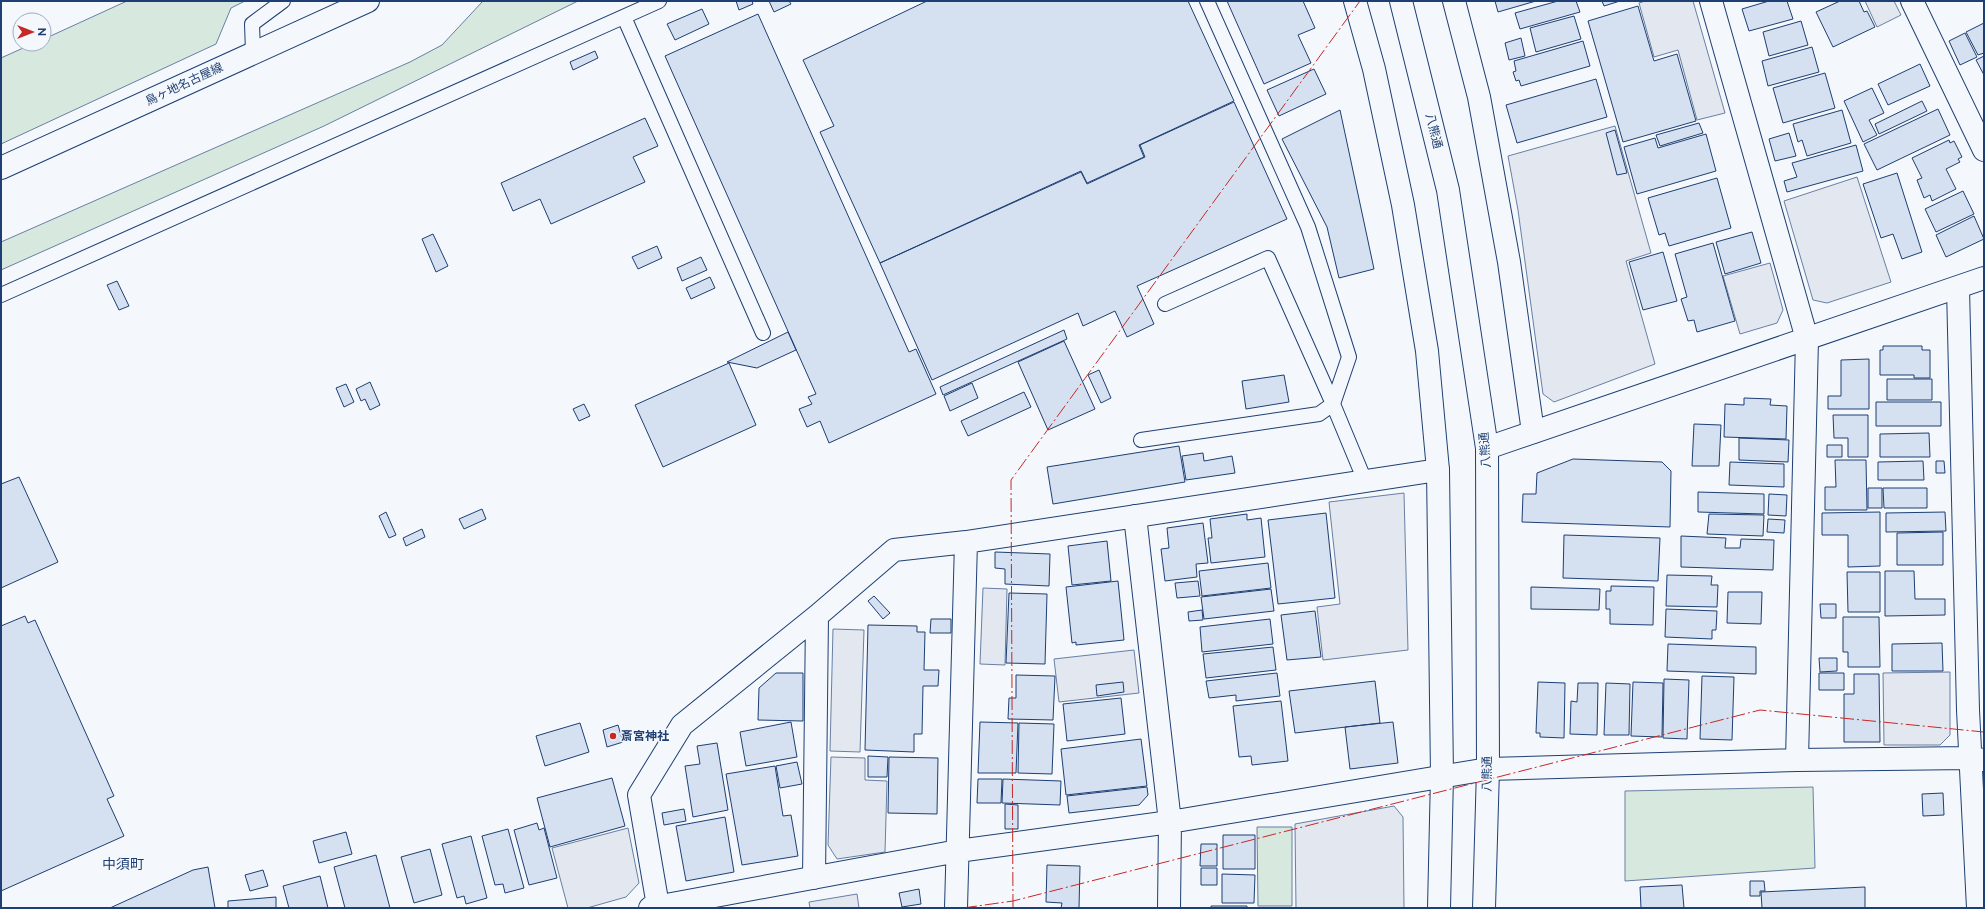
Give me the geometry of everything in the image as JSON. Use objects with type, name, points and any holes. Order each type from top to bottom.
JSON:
[{"type":"street","name":"鳥ヶ地名古屋線","points":[[1,168],[253,52],[368,1]]},
{"type":"street","points":[[1355,1],[1374,69],[1403,205],[1427,351],[1438,470],[1442,776],[1439,908]]},
{"type":"street","name":"八熊通","points":[[1401,1],[1448,190],[1487,448],[1488,770],[1484,908]]},
{"type":"street","points":[[1454,1],[1479,97],[1504,230],[1533,432]]},
{"type":"street","points":[[1711,1],[1807,339],[1797,760]]},
{"type":"street","points":[[1912,1],[1984,150]]},
{"type":"street","points":[[1487,448],[1984,278]]},
{"type":"street","points":[[1958,288],[1977,759],[1978,908]]},
{"type":"street","points":[[1438,470],[966,542],[894,550],[818,616],[682,725],[639,795],[654,907],[958,851],[1170,822],[1442,776],[1488,770],[1797,760],[1977,759]]},
{"type":"street","points":[[1135,516],[1170,822],[1169,908]]},
{"type":"street","points":[[956,908],[966,542]]},
{"type":"street","points":[[814,878],[818,616]]},
{"type":"lane","points":[[253,52],[252,24],[283,1]]},
{"type":"lane","points":[[1,295],[624,18],[659,1]]},
{"type":"lane","points":[[1141,440],[1319,414],[1333,404],[1349,357],[1308,227],[1207,1]]},
{"type":"lane","points":[[624,18],[763,333]]},
{"type":"lane","points":[[1165,304],[1268,258],[1333,404],[1365,481]]},
{"type":"shaded area","points":[[127,1],[245,1],[231,8],[216,44],[1,144],[1,58],[14,52],[52,52],[52,35]]},
{"type":"shaded area","points":[[483,1],[578,1],[324,126],[1,270],[1,242],[410,62],[442,45]]},
{"type":"shaded area","points":[[1645,1],[1693,1],[1725,113],[1697,120],[1678,50],[1654,57],[1639,3]]},
{"type":"shaded area","points":[[1865,1],[1894,1],[1901,15],[1877,27]]},
{"type":"shaded area","points":[[1615,126],[1651,253],[1626,261],[1655,364],[1554,402],[1543,394],[1518,210],[1508,156]]},
{"type":"shaded area","points":[[1857,177],[1891,282],[1827,303],[1813,300],[1784,201]]},
{"type":"shaded area","points":[[1770,263],[1783,310],[1777,323],[1740,334],[1723,276]]},
{"type":"shaded area","points":[[1404,493],[1408,650],[1323,660],[1317,607],[1340,604],[1329,502]]},
{"type":"shaded area","points":[[983,588],[1007,589],[1005,665],[980,664]]},
{"type":"shaded area","points":[[833,629],[864,630],[860,752],[830,751]]},
{"type":"shaded area","points":[[1134,650],[1139,693],[1059,702],[1054,659]]},
{"type":"shaded area","points":[[1950,672],[1950,735],[1940,745],[1884,745],[1883,673]]},
{"type":"shaded area","points":[[831,757],[865,758],[865,780],[887,781],[885,852],[837,859],[828,845]]},
{"type":"shaded area","points":[[1813,787],[1815,868],[1625,881],[1625,791]]},
{"type":"shaded area","points":[[1394,806],[1403,817],[1404,908],[1296,908],[1295,824]]},
{"type":"shaded area","points":[[1257,827],[1292,827],[1292,906],[1258,906]]},
{"type":"shaded area","points":[[628,828],[639,883],[626,897],[587,908],[568,908],[552,848]]},
{"type":"shaded area","points":[[857,894],[859,908],[810,908],[809,902]]},
{"type":"building","points":[[736,1],[752,1],[753,4],[739,10]]},
{"type":"building","points":[[769,1],[789,1],[791,4],[774,12]]},
{"type":"building","points":[[927,1],[1188,1],[1234,101],[1139,145],[1144,157],[1087,183],[1081,171],[880,263],[820,132],[834,126],[803,60]]},
{"type":"building","points":[[1227,1],[1303,1],[1315,28],[1298,35],[1311,63],[1264,84]]},
{"type":"building","points":[[1495,1],[1536,1],[1498,12]]},
{"type":"building","points":[[1558,1],[1576,1],[1580,12],[1520,29],[1515,13]]},
{"type":"building","points":[[1602,1],[1620,1],[1604,6]]},
{"type":"building","points":[[1769,1],[1787,1],[1793,19],[1749,31],[1742,9]]},
{"type":"building","points":[[1840,1],[1859,1],[1864,12],[1867,11],[1875,27],[1833,47],[1816,12]]},
{"type":"building","points":[[1638,6],[1654,61],[1677,54],[1696,121],[1623,142],[1588,21]]},
{"type":"building","points":[[702,9],[709,24],[675,40],[667,24]]},
{"type":"building","points":[[758,14],[909,352],[916,349],[936,394],[829,443],[820,421],[807,427],[799,409],[812,404],[808,397],[816,394],[665,56]]},
{"type":"building","points":[[1574,16],[1581,39],[1536,52],[1530,28]]},
{"type":"building","points":[[1801,21],[1808,45],[1769,56],[1763,32]]},
{"type":"building","points":[[1984,23],[1984,53],[1978,55],[1966,32]]},
{"type":"building","points":[[1965,33],[1977,57],[1960,65],[1949,41]]},
{"type":"building","points":[[1521,38],[1525,56],[1509,60],[1505,43]]},
{"type":"building","points":[[1583,41],[1590,66],[1521,86],[1519,80],[1516,81],[1513,72],[1516,71],[1514,61]]},
{"type":"building","points":[[1812,47],[1819,72],[1768,86],[1762,61]]},
{"type":"building","points":[[595,51],[598,58],[573,70],[570,62]]},
{"type":"building","points":[[1984,56],[1984,75],[1976,60]]},
{"type":"building","points":[[1920,64],[1930,86],[1888,105],[1878,84]]},
{"type":"building","points":[[1314,69],[1326,94],[1279,116],[1267,90]]},
{"type":"building","points":[[1825,73],[1835,108],[1783,123],[1773,88]]},
{"type":"building","points":[[1596,79],[1607,117],[1517,143],[1506,105]]},
{"type":"building","points":[[1872,88],[1884,113],[1869,120],[1877,135],[1863,142],[1844,101]]},
{"type":"building","points":[[1922,101],[1927,111],[1879,134],[1875,124]]},
{"type":"building","points":[[1234,102],[1287,219],[1137,286],[1154,324],[1127,337],[1115,311],[1083,326],[1078,313],[932,380],[880,263],[1081,172],[1087,184],[1145,157],[1140,145]]},
{"type":"building","points":[[1938,109],[1950,135],[1877,170],[1864,144]]},
{"type":"building","points":[[1340,110],[1374,269],[1339,278],[1327,227],[1282,139]]},
{"type":"building","points":[[1842,110],[1851,143],[1807,156],[1802,140],[1798,142],[1793,124]]},
{"type":"building","points":[[645,118],[658,146],[633,157],[645,182],[551,224],[540,199],[513,211],[501,183]]},
{"type":"building","points":[[1699,123],[1703,133],[1660,146],[1656,135]]},
{"type":"building","points":[[1615,130],[1627,173],[1617,175],[1606,133]]},
{"type":"building","points":[[1789,133],[1796,156],[1775,161],[1769,139]]},
{"type":"building","points":[[1706,134],[1716,171],[1637,194],[1624,147],[1655,138],[1658,148]]},
{"type":"building","points":[[1949,140],[1950,143],[1954,141],[1962,157],[1958,159],[1960,162],[1946,169],[1956,189],[1932,201],[1930,195],[1924,198],[1917,180],[1922,178],[1912,158]]},
{"type":"building","points":[[1856,145],[1863,171],[1787,192],[1784,181],[1797,177],[1792,163]]},
{"type":"building","points":[[1897,173],[1922,252],[1902,259],[1893,234],[1881,238],[1863,184]]},
{"type":"building","points":[[1717,178],[1731,228],[1669,246],[1665,233],[1659,235],[1648,198]]},
{"type":"building","points":[[1963,191],[1974,214],[1936,232],[1925,209]]},
{"type":"building","points":[[1974,216],[1984,239],[1946,257],[1936,235]]},
{"type":"building","points":[[1752,232],[1761,263],[1725,274],[1716,242]]},
{"type":"building","points":[[433,234],[448,266],[436,272],[422,239]]},
{"type":"building","points":[[1713,243],[1735,321],[1697,332],[1694,320],[1688,321],[1681,299],[1687,297],[1675,254]]},
{"type":"building","points":[[657,246],[662,258],[638,269],[632,257]]},
{"type":"building","points":[[1663,252],[1677,301],[1643,310],[1629,262]]},
{"type":"building","points":[[701,257],[707,270],[682,281],[677,268]]},
{"type":"building","points":[[710,277],[715,288],[691,299],[686,288]]},
{"type":"building","points":[[117,281],[129,306],[119,310],[107,285]]},
{"type":"building","points":[[1064,330],[1067,339],[943,395],[940,387]]},
{"type":"building","points":[[788,332],[796,350],[757,368],[727,362]]},
{"type":"building","points":[[1064,341],[1095,409],[1048,430],[1018,362]]},
{"type":"building","points":[[1883,346],[1922,346],[1922,350],[1930,350],[1930,378],[1914,378],[1914,375],[1880,375],[1880,350],[1883,350]]},
{"type":"building","points":[[1869,359],[1869,409],[1828,409],[1828,396],[1841,396],[1841,360]]},
{"type":"building","points":[[729,363],[756,425],[663,467],[635,405]]},
{"type":"building","points":[[1099,370],[1111,398],[1101,403],[1088,375]]},
{"type":"building","points":[[1284,375],[1289,402],[1246,409],[1242,381]]},
{"type":"building","points":[[1887,379],[1932,379],[1932,400],[1887,400]]},
{"type":"building","points":[[370,382],[380,405],[370,410],[365,399],[361,401],[356,389]]},
{"type":"building","points":[[972,383],[978,398],[950,411],[944,396]]},
{"type":"building","points":[[346,384],[354,402],[344,407],[336,388]]},
{"type":"building","points":[[1024,392],[1031,407],[968,436],[961,421]]},
{"type":"building","points":[[1744,398],[1771,399],[1770,405],[1787,406],[1786,439],[1724,437],[1725,404],[1744,405]]},
{"type":"building","points":[[1876,402],[1941,402],[1941,426],[1876,426]]},
{"type":"building","points":[[584,404],[590,416],[579,421],[573,409]]},
{"type":"building","points":[[1833,415],[1868,415],[1868,457],[1848,457],[1848,438],[1834,438]]},
{"type":"building","points":[[1694,424],[1721,425],[1719,466],[1692,466]]},
{"type":"building","points":[[1929,433],[1930,457],[1880,457],[1880,434]]},
{"type":"building","points":[[1739,438],[1789,440],[1788,462],[1739,460]]},
{"type":"building","points":[[1827,445],[1842,445],[1842,457],[1827,457]]},
{"type":"building","points":[[1179,446],[1185,482],[1053,504],[1047,467]]},
{"type":"building","points":[[1203,453],[1204,461],[1232,456],[1235,473],[1186,480],[1182,456]]},
{"type":"building","points":[[1573,459],[1662,462],[1671,471],[1670,527],[1522,522],[1523,494],[1536,494],[1537,473]]},
{"type":"building","points":[[1835,460],[1866,460],[1867,510],[1825,510],[1825,487],[1836,487]]},
{"type":"building","points":[[1923,461],[1924,480],[1878,480],[1878,462]]},
{"type":"building","points":[[1936,461],[1944,461],[1945,473],[1936,473]]},
{"type":"building","points":[[1730,462],[1784,464],[1784,487],[1729,485]]},
{"type":"building","points":[[19,477],[58,562],[1,588],[1,484]]},
{"type":"building","points":[[1868,488],[1882,488],[1882,508],[1868,508]]},
{"type":"building","points":[[1883,488],[1927,488],[1927,508],[1884,508]]},
{"type":"building","points":[[1698,492],[1764,494],[1764,514],[1698,512]]},
{"type":"building","points":[[1769,494],[1787,495],[1786,516],[1768,515]]},
{"type":"building","points":[[482,509],[486,519],[464,529],[459,519]]},
{"type":"building","points":[[386,512],[396,535],[389,538],[379,516]]},
{"type":"building","points":[[1880,512],[1880,566],[1848,567],[1848,535],[1822,535],[1822,513]]},
{"type":"building","points":[[1945,512],[1946,531],[1886,532],[1886,513]]},
{"type":"building","points":[[1326,513],[1335,598],[1278,604],[1268,520]]},
{"type":"building","points":[[1247,514],[1247,520],[1261,518],[1265,557],[1211,563],[1208,538],[1212,538],[1210,519]]},
{"type":"building","points":[[1709,514],[1764,515],[1763,536],[1707,534]]},
{"type":"building","points":[[1768,519],[1785,520],[1784,533],[1767,532]]},
{"type":"building","points":[[1203,523],[1208,563],[1196,564],[1197,577],[1165,581],[1161,549],[1169,548],[1167,528]]},
{"type":"building","points":[[422,529],[425,537],[406,546],[403,538]]},
{"type":"building","points":[[1943,532],[1943,565],[1897,565],[1897,533]]},
{"type":"building","points":[[1564,535],[1660,538],[1658,581],[1563,578]]},
{"type":"building","points":[[1681,536],[1726,538],[1725,548],[1740,548],[1741,539],[1774,540],[1773,570],[1681,567]]},
{"type":"building","points":[[1107,541],[1111,581],[1072,585],[1068,546]]},
{"type":"building","points":[[995,552],[1050,554],[1049,586],[1005,584],[1005,569],[995,568]]},
{"type":"building","points":[[1268,563],[1271,588],[1202,596],[1199,571]]},
{"type":"building","points":[[1885,571],[1914,571],[1915,599],[1945,599],[1945,615],[1885,616]]},
{"type":"building","points":[[1847,572],[1880,572],[1880,612],[1848,612]]},
{"type":"building","points":[[1667,575],[1712,576],[1711,585],[1718,585],[1717,607],[1666,606]]},
{"type":"building","points":[[1118,581],[1124,640],[1076,645],[1076,642],[1072,643],[1066,587]]},
{"type":"building","points":[[1198,581],[1200,596],[1177,598],[1175,583]]},
{"type":"building","points":[[1611,586],[1654,587],[1653,625],[1610,624],[1610,609],[1606,609],[1606,591],[1611,591]]},
{"type":"building","points":[[1531,587],[1600,589],[1599,610],[1531,609]]},
{"type":"building","points":[[1271,589],[1274,611],[1204,619],[1201,597]]},
{"type":"building","points":[[1728,592],[1762,592],[1761,624],[1727,623]]},
{"type":"building","points":[[1009,593],[1047,594],[1045,664],[1006,663]]},
{"type":"building","points":[[874,596],[890,613],[883,619],[868,601]]},
{"type":"building","points":[[1820,604],[1836,604],[1836,618],[1821,618]]},
{"type":"building","points":[[1666,609],[1717,611],[1716,630],[1712,630],[1712,639],[1665,637]]},
{"type":"building","points":[[1202,610],[1203,620],[1189,621],[1188,612]]},
{"type":"building","points":[[1315,611],[1321,657],[1287,660],[1281,615]]},
{"type":"building","points":[[25,616],[28,623],[35,620],[114,796],[107,799],[124,836],[1,891],[1,626]]},
{"type":"building","points":[[1843,617],[1879,617],[1880,667],[1848,667],[1848,652],[1843,652]]},
{"type":"building","points":[[931,619],[951,619],[951,633],[930,633]]},
{"type":"building","points":[[1270,619],[1273,644],[1202,652],[1200,627]]},
{"type":"building","points":[[868,625],[917,626],[917,632],[925,632],[924,670],[939,670],[938,686],[923,686],[922,734],[914,734],[914,752],[865,750]]},
{"type":"building","points":[[1942,643],[1943,671],[1892,671],[1892,644]]},
{"type":"building","points":[[1668,644],[1756,647],[1756,674],[1667,671]]},
{"type":"building","points":[[1273,647],[1276,670],[1206,678],[1203,654]]},
{"type":"building","points":[[1819,658],[1837,658],[1837,671],[1820,672]]},
{"type":"building","points":[[776,673],[803,673],[803,721],[758,720],[759,688]]},
{"type":"building","points":[[1277,673],[1280,696],[1236,701],[1236,695],[1209,698],[1206,681]]},
{"type":"building","points":[[1819,673],[1844,673],[1844,690],[1819,690]]},
{"type":"building","points":[[1854,674],[1879,674],[1880,742],[1844,742],[1844,694],[1854,694]]},
{"type":"building","points":[[1016,675],[1055,676],[1053,720],[1008,719],[1009,698],[1016,698]]},
{"type":"building","points":[[1702,676],[1734,677],[1732,740],[1700,739]]},
{"type":"building","points":[[1664,679],[1689,680],[1687,739],[1663,738]]},
{"type":"building","points":[[1375,681],[1380,723],[1295,733],[1289,691]]},
{"type":"building","points":[[1123,682],[1124,692],[1097,696],[1096,685]]},
{"type":"building","points":[[1538,682],[1565,683],[1564,738],[1540,737],[1540,733],[1536,733]]},
{"type":"building","points":[[1633,682],[1663,683],[1662,737],[1631,736]]},
{"type":"building","points":[[1578,683],[1598,683],[1597,735],[1570,734],[1571,701],[1577,702]]},
{"type":"building","points":[[1606,683],[1630,684],[1629,735],[1604,735]]},
{"type":"building","points":[[1121,698],[1125,734],[1067,741],[1063,704]]},
{"type":"building","points":[[1281,701],[1288,761],[1252,765],[1251,756],[1239,757],[1233,706]]},
{"type":"building","points":[[791,722],[797,757],[746,766],[740,732]]},
{"type":"building","points":[[980,722],[1018,723],[1016,773],[978,773]]},
{"type":"building","points":[[1393,722],[1398,763],[1350,769],[1345,727]]},
{"type":"building","points":[[580,723],[589,752],[545,766],[536,736]]},
{"type":"building","points":[[1019,723],[1054,724],[1052,774],[1018,773]]},
{"type":"building","points":[[618,725],[623,742],[607,747],[603,730]]},
{"type":"building","points":[[1141,739],[1147,786],[1066,795],[1061,749]]},
{"type":"building","points":[[717,743],[728,810],[693,817],[685,766],[700,764],[697,746]]},
{"type":"building","points":[[868,756],[888,757],[887,777],[868,777]]},
{"type":"building","points":[[889,757],[938,758],[937,814],[888,813]]},
{"type":"building","points":[[797,762],[802,784],[780,788],[776,766]]},
{"type":"building","points":[[775,766],[783,816],[791,815],[798,856],[742,865],[726,774]]},
{"type":"building","points":[[612,778],[625,826],[550,847],[537,798]]},
{"type":"building","points":[[978,779],[1002,779],[1001,803],[977,803]]},
{"type":"building","points":[[1003,779],[1061,781],[1060,805],[1002,803]]},
{"type":"building","points":[[1147,787],[1148,795],[1139,805],[1069,813],[1067,796]]},
{"type":"building","points":[[1943,793],[1944,815],[1923,816],[1922,794]]},
{"type":"building","points":[[1005,804],[1018,805],[1018,829],[1005,829]]},
{"type":"building","points":[[684,809],[686,821],[664,825],[662,813]]},
{"type":"building","points":[[725,817],[734,872],[686,881],[676,826]]},
{"type":"building","points":[[537,823],[539,830],[544,828],[557,878],[529,885],[514,830]]},
{"type":"building","points":[[508,829],[524,888],[505,893],[503,884],[495,885],[482,836]]},
{"type":"building","points":[[346,832],[352,854],[319,863],[313,841]]},
{"type":"building","points":[[1223,835],[1255,835],[1255,869],[1223,869]]},
{"type":"building","points":[[471,836],[487,898],[466,904],[464,896],[457,898],[442,844]]},
{"type":"building","points":[[1201,844],[1217,844],[1217,866],[1200,866]]},
{"type":"building","points":[[430,849],[442,895],[414,903],[401,857]]},
{"type":"building","points":[[376,855],[390,908],[345,908],[334,867]]},
{"type":"building","points":[[1047,865],[1080,866],[1079,908],[1061,908],[1062,903],[1046,902]]},
{"type":"building","points":[[208,867],[215,908],[110,908],[193,870]]},
{"type":"building","points":[[1201,868],[1217,868],[1217,885],[1201,885]]},
{"type":"building","points":[[263,870],[268,886],[250,891],[245,875]]},
{"type":"building","points":[[1222,874],[1255,875],[1254,903],[1222,903]]},
{"type":"building","points":[[320,876],[328,908],[289,908],[283,886]]},
{"type":"building","points":[[1750,881],[1764,881],[1765,891],[1760,891],[1760,896],[1750,896]]},
{"type":"building","points":[[1682,885],[1684,908],[1641,908],[1640,887]]},
{"type":"building","points":[[1865,887],[1865,908],[1762,908],[1761,892]]},
{"type":"building","points":[[919,889],[921,904],[902,907],[899,893]]},
{"type":"building","points":[[276,897],[276,908],[228,908],[228,901]]},
{"type":"building","points":[[1211,906],[1247,906],[1247,908],[1211,908]]},
{"type":"power","points":[[1013,908],[1011,480],[1360,1]]},
{"type":"power","points":[[963,908],[1013,901],[1760,710],[1984,732]]},
{"type":"place","name":"斎宮神社","points":[[613,736]]},
{"type":"district","name":"中須町","points":[[123,864]]}]
